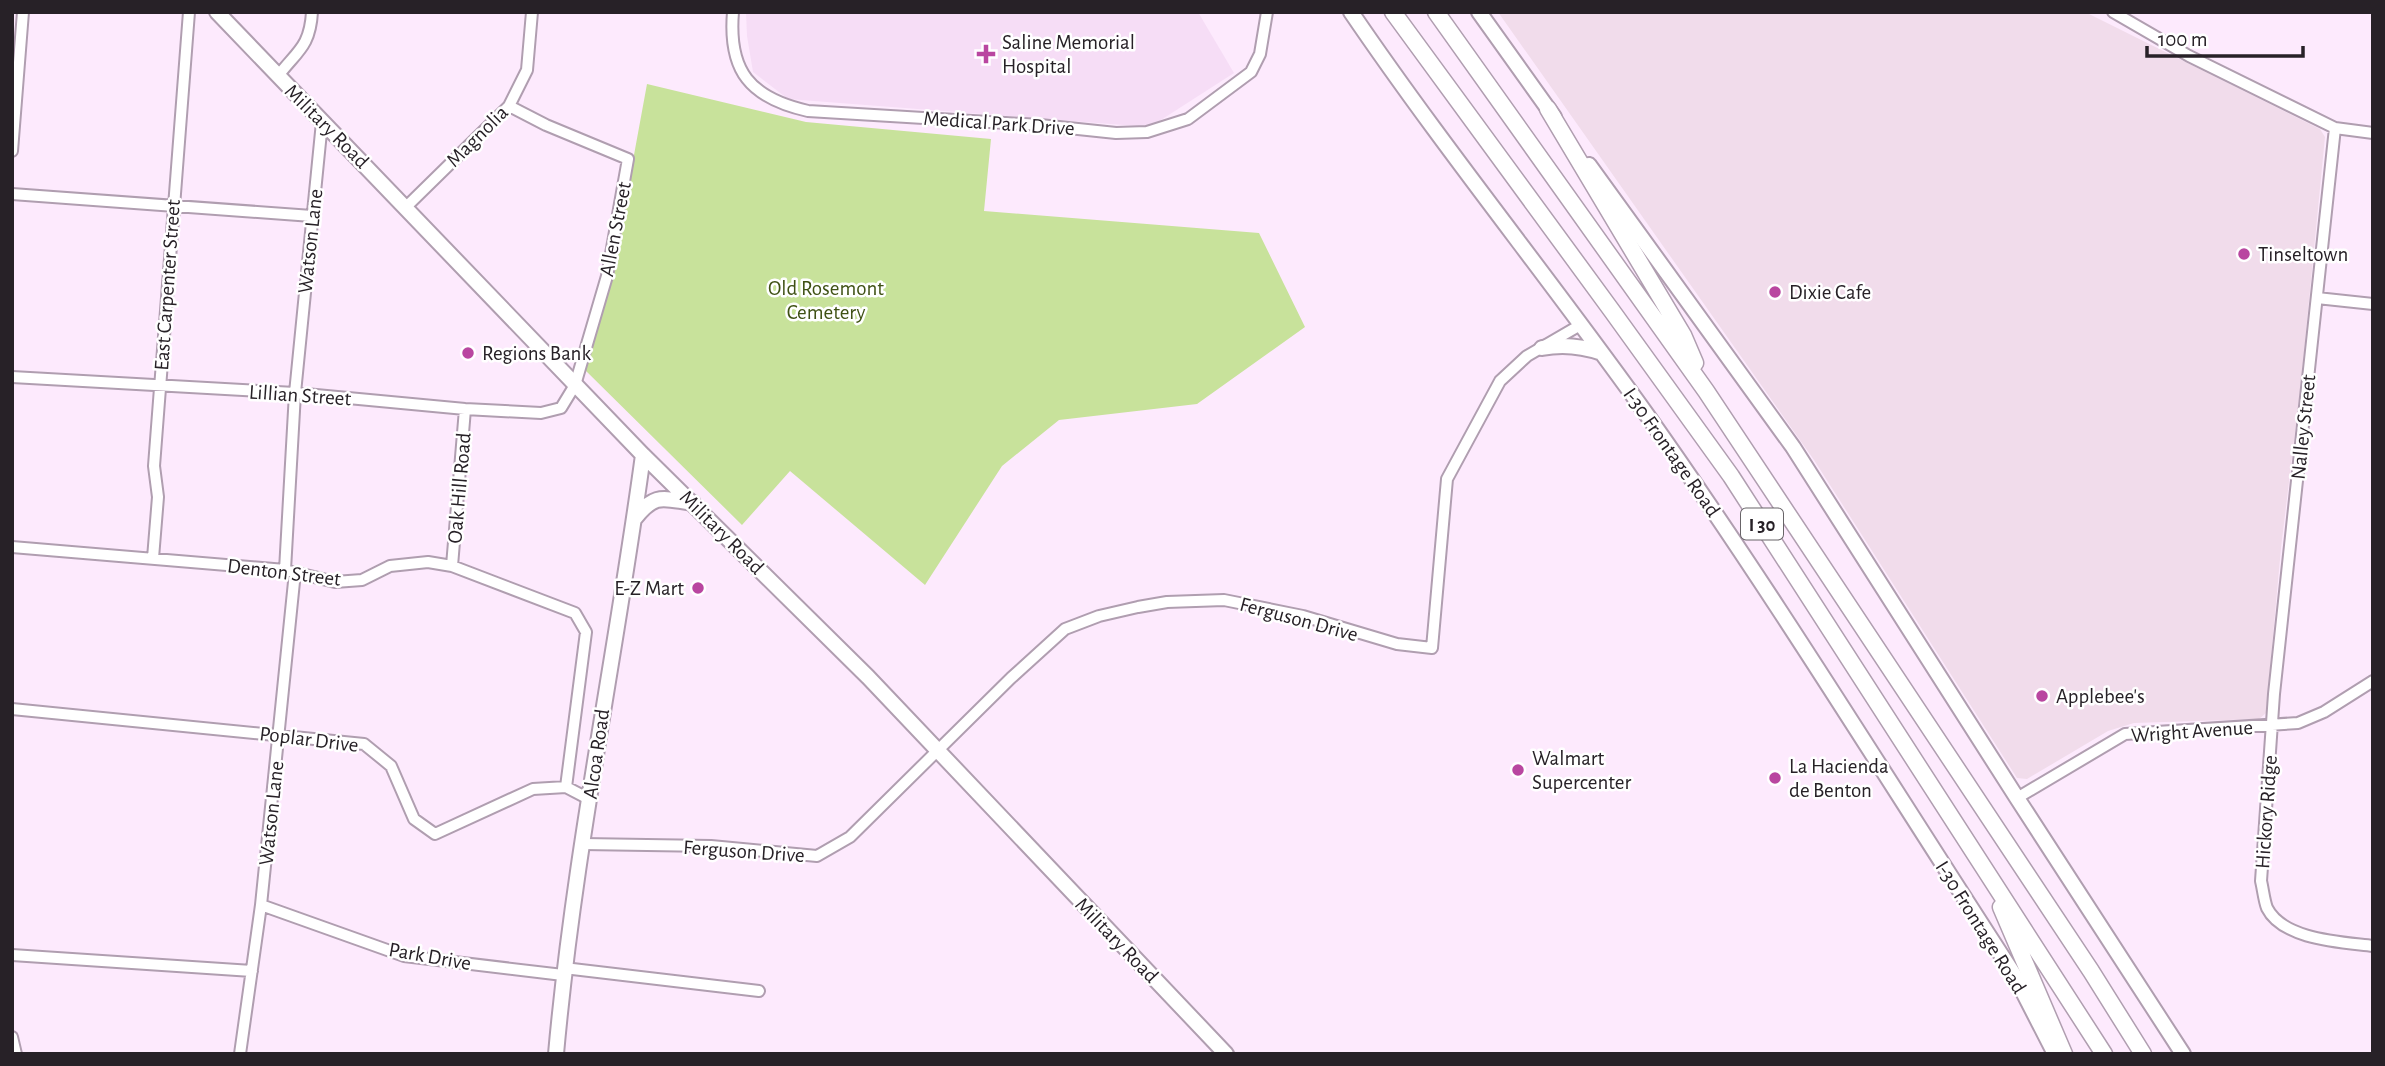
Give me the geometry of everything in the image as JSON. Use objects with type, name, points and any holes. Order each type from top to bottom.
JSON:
[{"type":"highway","points":[[1383,12],[1426,58]]},
{"type":"highway","name":"I 30","points":[[1393,12],[1731,476],[2104,1054]]},
{"type":"highway","name":"I 30","points":[[1436,12],[1706,391],[2091,971],[2143,1054]]},
{"type":"highway","points":[[1548,109],[1683,335],[1706,391]]},
{"type":"highway","points":[[1982,863],[2064,1054]]},
{"type":"main road","name":"Military Road","points":[[217,12],[643,455],[938,749],[1226,1054]]},
{"type":"main road","name":"I-30 Frontage Road","points":[[1351,12],[1441,142],[1582,324],[1725,527],[2015,976],[2055,1054]]},
{"type":"main road","points":[[1479,12],[1793,447],[2183,1054]]},
{"type":"main road","points":[[1542,348],[1585,347],[1602,353]]},
{"type":"main road","name":"Alcoa Road","points":[[556,1054],[564,972],[599,726],[643,455]]},
{"type":"main road","points":[[634,519],[647,503],[658,499],[693,503]]},
{"type":"street","points":[[12,151],[23,12]]},
{"type":"street","name":"East Carpenter Street","points":[[153,558],[158,497],[154,466],[159,387],[189,12]]},
{"type":"street","points":[[278,76],[311,33],[312,12]]},
{"type":"street","name":"Magnolia","points":[[406,207],[509,106],[527,70],[532,12]]},
{"type":"street","name":"Medical Park Drive","points":[[733,12],[731,32],[738,64],[748,81],[762,95],[784,106],[808,111],[1040,125],[1116,133],[1147,132],[1188,119],[1251,72],[1260,54],[1267,12]]},
{"type":"street","points":[[2113,12],[2189,56],[2334,128],[2373,133]]},
{"type":"street","name":"Allen Street","points":[[509,106],[546,125],[628,159],[607,276],[575,385]]},
{"type":"street","name":"Watson Lane","points":[[240,1054],[261,905],[279,734],[290,571],[295,393],[322,122]]},
{"type":"street","name":"Nalley Street","points":[[2273,726],[2275,680],[2334,128]]},
{"type":"street","points":[[12,194],[312,216]]},
{"type":"street","points":[[2317,298],[2373,304]]},
{"type":"street","name":"Ferguson Drive","points":[[583,844],[711,846],[817,856],[850,837],[1065,629],[1099,616],[1167,602],[1224,600],[1303,616],[1387,642],[1432,648],[1447,479],[1500,381],[1527,356],[1582,324]]},
{"type":"street","name":"Lillian Street","points":[[12,377],[295,393],[465,409],[541,413],[561,408],[575,385]]},
{"type":"street","name":"Oak Hill Road","points":[[452,566],[465,409]]},
{"type":"street","name":"Denton Street","points":[[12,547],[290,571],[335,582],[362,580],[390,566],[428,562],[452,566],[575,613],[586,632],[566,787]]},
{"type":"street","name":"Wright Avenue","points":[[2017,798],[2125,734],[2298,723],[2324,712],[2373,681]]},
{"type":"street","name":"Poplar Drive","points":[[12,709],[364,744],[391,766],[414,819],[435,834],[533,789],[566,787]]},
{"type":"street","name":"Hickory Ridge","points":[[2273,726],[2261,881],[2268,909],[2287,928],[2317,939],[2373,946]]},
{"type":"street","points":[[566,787],[589,799]]},
{"type":"street","name":"Park Drive","points":[[261,905],[404,956],[759,991]]},
{"type":"street","points":[[12,955],[251,971]]},
{"type":"street","points":[[12,1037],[16,1054]]},
{"type":"shaded area","name":"Saline Memorial Hospital","points":[[746,12],[1198,12],[1234,73],[1150,127],[788,99],[753,72]]},
{"type":"shaded area","points":[[1498,12],[2085,12],[2320,129],[2325,137],[2266,713],[2259,719],[2134,723],[2108,731],[2027,779],[2017,778],[1814,460]]},
{"type":"green space","name":"Old Rosemont Cemetery","points":[[647,84],[806,122],[991,139],[984,211],[1259,233],[1305,327],[1197,404],[1059,420],[1002,466],[925,585],[790,471],[742,525],[585,370],[614,264]]},
{"type":"place","name":"Saline Memorial Hospital","points":[[986,54]]},
{"type":"place","name":"Tinseltown","points":[[2244,254]]},
{"type":"place","name":"Dixie Cafe","points":[[1775,292]]},
{"type":"place","name":"Regions Bank","points":[[468,353]]},
{"type":"place","name":"E-Z Mart","points":[[698,588]]},
{"type":"place","name":"Applebee's","points":[[2042,696]]},
{"type":"place","name":"Walmart Supercenter","points":[[1518,770]]},
{"type":"place","name":"La Hacienda de Benton","points":[[1775,778]]}]
